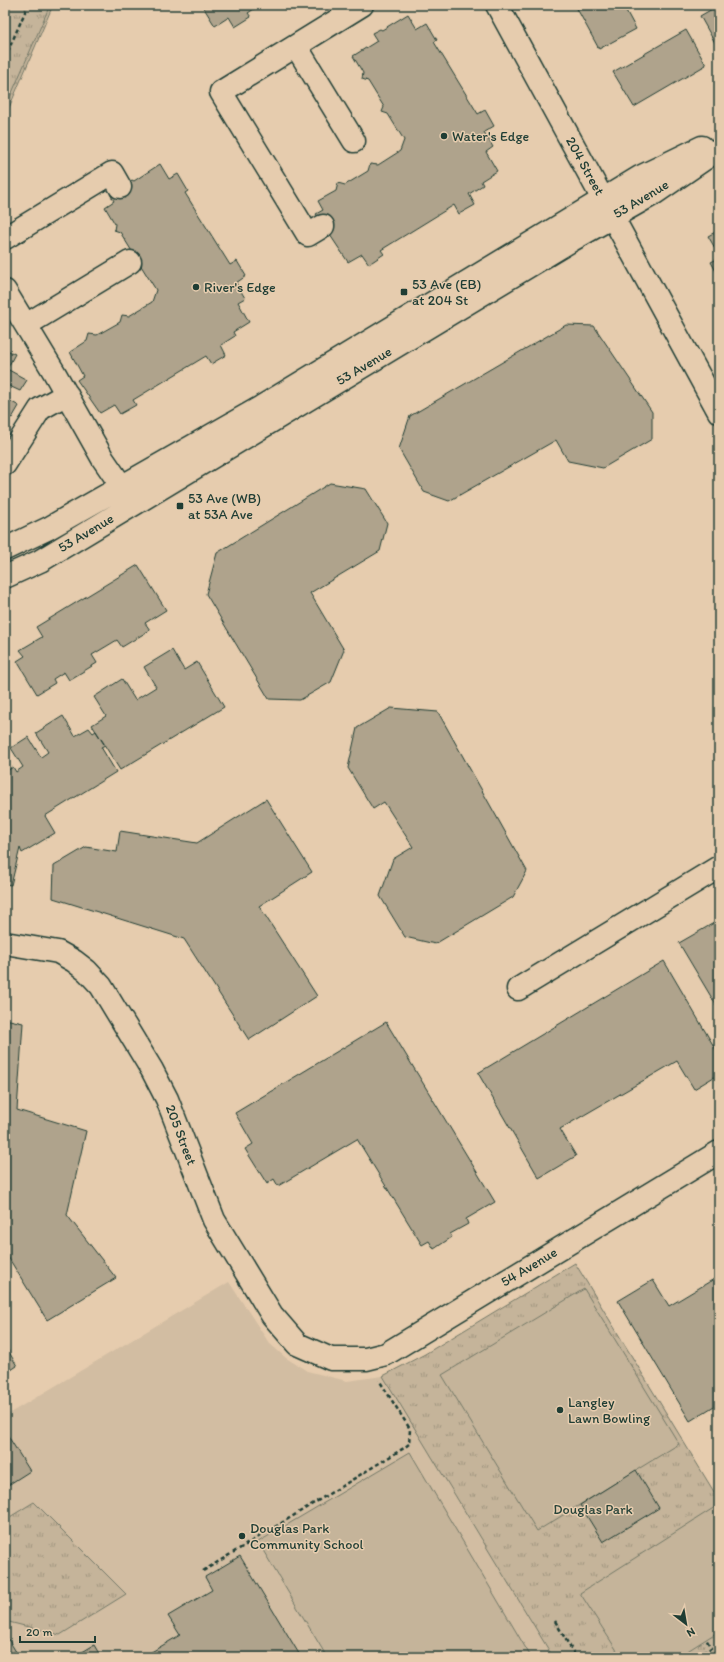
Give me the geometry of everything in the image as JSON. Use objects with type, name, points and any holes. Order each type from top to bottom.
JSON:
[{"type":"street","points":[[323,226],[308,235],[221,92],[362,5]]},
{"type":"street","name":"204 Street","points":[[497,5],[719,412]]},
{"type":"street","points":[[296,46],[354,141]]},
{"type":"street","name":"53 Avenue","points":[[5,577],[40,561],[134,505],[607,208],[640,177],[719,139]]},
{"type":"street","name":"53 Avenue","points":[[5,549],[49,528],[121,485],[261,407],[607,208],[655,193],[719,149]]},
{"type":"street","points":[[5,238],[112,173],[120,187]]},
{"type":"street","points":[[26,324],[130,262]]},
{"type":"street","points":[[5,291],[67,394],[103,459],[134,505]]},
{"type":"street","points":[[5,464],[40,409],[67,394]]},
{"type":"street","points":[[518,989],[719,867]]},
{"type":"street","name":"205 Street","points":[[5,943],[58,952],[74,960],[101,986],[160,1084],[214,1220],[272,1315],[298,1344],[331,1359]]},
{"type":"street","name":"54 Avenue","points":[[331,1359],[366,1359],[386,1354],[719,1152]]},
{"type":"path","points":[[5,58],[28,5]]},
{"type":"path","points":[[203,1570],[409,1444],[410,1429],[378,1380]]},
{"type":"path","points":[[555,1621],[576,1657]]},
{"type":"path","points":[[697,1657],[711,1648],[706,1639]]},
{"type":"shaded area","name":"Douglas Park Community School","points":[[229,1282],[269,1343],[286,1358],[307,1371],[347,1381],[383,1376],[553,1657],[5,1657],[5,1416]]},
{"type":"green space","points":[[5,5],[53,5],[5,117]]},
{"type":"green space","points":[[5,5],[50,5],[5,109]]},
{"type":"green space","name":"Douglas Park","points":[[575,1263],[719,1500],[719,1657],[553,1657],[383,1376],[425,1354]]},
{"type":"green space","name":"Langley Lawn Bowling","points":[[584,1289],[679,1444],[537,1531],[442,1375]]},
{"type":"green space","points":[[410,1452],[531,1657],[327,1657],[258,1542]]},
{"type":"green space","points":[[34,1502],[126,1594],[60,1635],[5,1621],[5,1520]]},
{"type":"green space","points":[[715,1507],[719,1513],[719,1631],[678,1657],[621,1657],[580,1593]]},
{"type":"building","points":[[202,5],[260,5],[248,13],[251,17],[235,27],[229,17],[215,26]]},
{"type":"building","points":[[575,5],[623,5],[636,29],[599,49]]},
{"type":"building","points":[[719,5],[719,50],[700,16]]},
{"type":"building","name":"Water's Edge","points":[[408,14],[417,29],[427,23],[437,40],[434,42],[478,114],[485,110],[494,126],[484,132],[493,147],[486,152],[497,171],[481,181],[483,185],[469,194],[475,205],[459,214],[454,205],[381,250],[384,254],[369,264],[362,254],[348,262],[316,214],[323,210],[318,201],[336,191],[338,183],[345,185],[368,171],[370,164],[378,165],[400,151],[404,140],[388,114],[382,112],[384,107],[368,81],[362,79],[363,73],[353,56],[377,41],[372,33],[380,29],[382,30]]},
{"type":"building","points":[[686,30],[706,65],[634,107],[613,72]]},
{"type":"building","name":"River's Edge","points":[[160,164],[169,179],[178,174],[188,191],[185,193],[230,265],[237,261],[246,276],[236,283],[245,298],[238,302],[249,322],[233,332],[235,336],[221,345],[226,355],[211,364],[206,356],[133,400],[136,405],[120,414],[114,405],[100,413],[77,380],[83,376],[70,352],[87,341],[89,334],[97,335],[120,322],[122,315],[129,316],[152,302],[156,290],[120,232],[114,230],[115,224],[105,207],[114,201],[110,194],[132,180],[134,181]]},
{"type":"building","points":[[719,230],[719,255],[708,236]]},
{"type":"building","points":[[719,258],[719,274],[718,275],[711,262]]},
{"type":"building","points":[[566,325],[594,326],[652,412],[652,439],[603,468],[568,461],[556,440],[449,501],[424,492],[399,449],[410,416]]},
{"type":"building","points":[[5,349],[15,354],[7,369],[27,380],[20,391],[5,384]]},
{"type":"building","points":[[5,398],[19,406],[12,418],[5,414]]},
{"type":"building","points":[[330,483],[366,489],[387,523],[380,551],[310,593],[344,650],[331,682],[300,700],[269,699],[206,594],[217,553]]},
{"type":"building","points":[[138,565],[166,610],[145,623],[150,630],[122,647],[117,640],[92,655],[97,663],[69,680],[64,672],[53,679],[55,683],[37,694],[17,661],[25,656],[20,650],[42,637],[36,627]]},
{"type":"building","points":[[172,650],[184,670],[197,662],[224,707],[120,770],[92,725],[106,716],[94,697],[122,679],[135,700],[156,687],[144,667]]},
{"type":"building","points":[[391,708],[438,712],[527,871],[513,897],[435,944],[405,937],[380,896],[393,859],[413,847],[384,802],[373,809],[348,768],[357,728]]},
{"type":"building","points":[[63,716],[75,736],[89,728],[93,733],[96,731],[105,745],[101,747],[116,772],[45,816],[55,833],[22,853],[20,848],[11,885],[5,884],[5,772],[13,767],[16,772],[23,767],[11,748],[28,737],[41,757],[48,752],[36,733]]},
{"type":"building","points":[[266,799],[312,872],[259,906],[317,996],[249,1040],[184,939],[53,898],[54,866],[86,847],[117,852],[120,831],[197,843]]},
{"type":"building","points":[[719,920],[719,1010],[679,943]]},
{"type":"building","points":[[664,961],[719,1055],[719,1074],[694,1089],[677,1061],[560,1129],[576,1156],[539,1178],[478,1073]]},
{"type":"building","points":[[5,1019],[23,1023],[17,1110],[86,1131],[67,1215],[116,1278],[47,1320],[5,1252]]},
{"type":"building","points":[[386,1022],[495,1202],[466,1219],[468,1224],[450,1234],[452,1237],[434,1249],[429,1241],[422,1245],[357,1139],[278,1186],[274,1179],[267,1184],[245,1149],[253,1144],[235,1113]]},
{"type":"building","points":[[719,1276],[719,1377],[715,1380],[719,1387],[719,1403],[690,1421],[618,1301],[653,1280],[669,1306]]},
{"type":"building","points":[[5,1345],[17,1366],[5,1374]]},
{"type":"building","points":[[8,1436],[30,1471],[5,1487],[5,1438]]},
{"type":"building","points":[[636,1470],[659,1508],[603,1542],[580,1505]]},
{"type":"building","points":[[240,1556],[301,1657],[143,1657],[180,1635],[168,1616],[212,1590],[205,1577]]},
{"type":"building","points":[[5,1634],[18,1655],[14,1657],[5,1657]]},
{"type":"building","points":[[94,1645],[101,1657],[74,1657]]},
{"type":"place","name":"Water's Edge","points":[[444,136]]},
{"type":"place","name":"River's Edge","points":[[196,287]]},
{"type":"place","name":"53 Ave (EB) at 204 St","points":[[404,292]]},
{"type":"place","name":"53 Ave (WB) at 53A Ave","points":[[180,506]]},
{"type":"place","name":"Langley Lawn Bowling","points":[[560,1410]]},
{"type":"place","name":"Douglas Park Community School","points":[[242,1536]]}]
